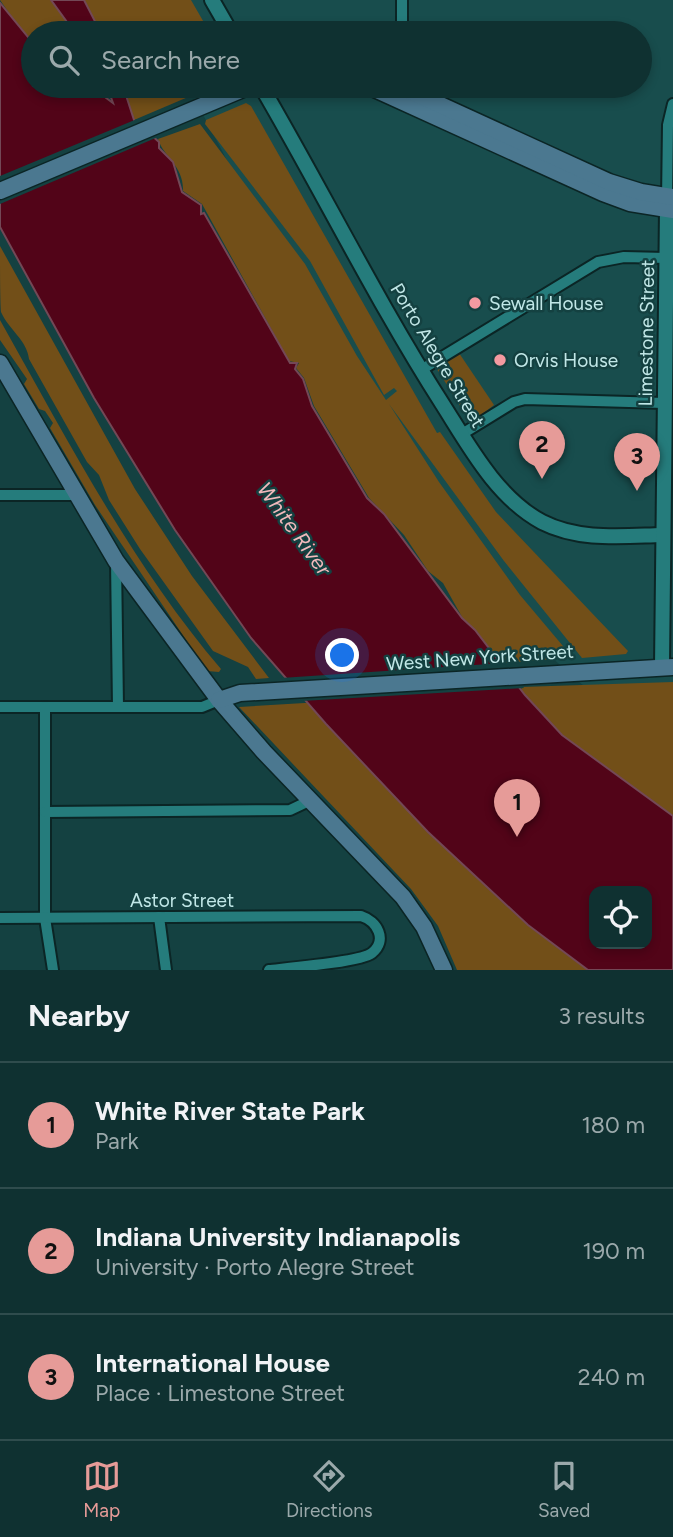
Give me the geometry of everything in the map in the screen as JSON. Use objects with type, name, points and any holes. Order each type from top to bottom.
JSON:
[{"type":"main road","points":[[0,191],[222,98]]},
{"type":"main road","points":[[415,98],[609,182],[670,204]]},
{"type":"main road","points":[[0,363],[116,561],[219,700],[309,801],[403,897],[424,927],[444,970]]},
{"type":"main road","name":"West New York Street","points":[[219,700],[253,692],[668,667]]},
{"type":"street","points":[[212,0],[224,21]]},
{"type":"street","points":[[401,0],[402,21]]},
{"type":"street","name":"Porto Alegre Street","points":[[268,98],[421,370],[462,434],[504,492],[540,521],[582,534],[662,535]]},
{"type":"street","points":[[670,204],[668,125],[673,104]]},
{"type":"street","name":"Limestone Street","points":[[668,667],[662,535],[666,258],[670,204]]},
{"type":"street","points":[[421,370],[598,262],[624,257],[666,258]]},
{"type":"street","points":[[462,434],[514,402],[525,399],[664,403]]},
{"type":"street","points":[[0,495],[76,495]]},
{"type":"street","points":[[116,561],[118,707]]},
{"type":"street","name":"West New York Street","points":[[0,707],[209,707],[219,700]]},
{"type":"street","points":[[45,707],[45,918],[53,970]]},
{"type":"street","points":[[45,812],[290,810],[309,801]]},
{"type":"street","name":"Astor Street","points":[[0,918],[364,916],[375,923],[380,935],[376,948],[366,957],[269,970]]},
{"type":"street","points":[[159,917],[166,970]]},
{"type":"shaded area","points":[[0,0],[51,0],[66,21],[21,21],[21,30]]},
{"type":"shaded area","points":[[84,0],[191,0],[203,21],[95,21]]},
{"type":"shaded area","points":[[143,0],[673,0],[673,765],[497,609],[326,349],[194,98],[652,98],[652,21],[154,21]]},
{"type":"shaded area","points":[[127,98],[186,98],[134,120]]},
{"type":"shaded area","points":[[246,103],[251,106],[437,433],[440,432],[496,512],[628,651],[626,654],[582,658],[504,561],[389,404],[439,482],[520,595],[573,658],[501,663],[462,617],[443,583],[428,571],[404,535],[369,498],[314,406],[304,378],[296,368],[299,363],[289,361],[202,204],[183,191],[180,175],[158,139],[200,124],[305,264],[357,356],[386,400],[397,391],[394,388],[384,395],[310,261],[205,124],[206,120]]},
{"type":"shaded area","points":[[0,246],[135,489],[192,576],[269,678],[256,679],[248,667],[213,651],[140,549],[109,500],[99,475],[87,462],[29,359],[25,346],[1,312]]},
{"type":"shaded area","points":[[0,320],[102,500],[158,587],[221,669],[219,672],[207,671],[95,505],[50,428],[53,423],[45,411],[39,409],[24,384],[27,379],[0,340]]},
{"type":"shaded area","points":[[459,353],[494,405],[471,423],[435,366]]},
{"type":"shaded area","points":[[673,682],[673,970],[457,970],[438,926],[411,889],[239,707],[522,690],[521,687]]},
{"type":"water","points":[[51,0],[84,0],[95,21],[66,21]]},
{"type":"water","name":"White River","points":[[0,3],[21,28],[21,98],[106,98],[113,103],[111,98],[127,98],[134,120],[159,142],[159,148],[173,162],[182,192],[201,205],[201,214],[204,213],[290,363],[297,363],[295,369],[303,379],[312,406],[367,498],[384,514],[462,618],[475,630],[525,695],[562,735],[673,816],[673,970],[588,970],[528,925],[428,832],[326,724],[251,638],[175,530],[94,398],[0,227]]},
{"type":"pier","points":[[137,119],[158,137],[0,204],[0,176]]},
{"type":"pier","points":[[504,663],[524,688],[302,701],[281,678]]},
{"type":"place","name":"Sewall House","points":[[475,303]]},
{"type":"place","name":"Orvis House","points":[[500,360]]},
{"type":"place","name":"Indiana University Indianapolis","points":[[542,479]]},
{"type":"place","name":"International House","points":[[637,491]]},
{"type":"place","name":"White River State Park","points":[[517,837]]}]
